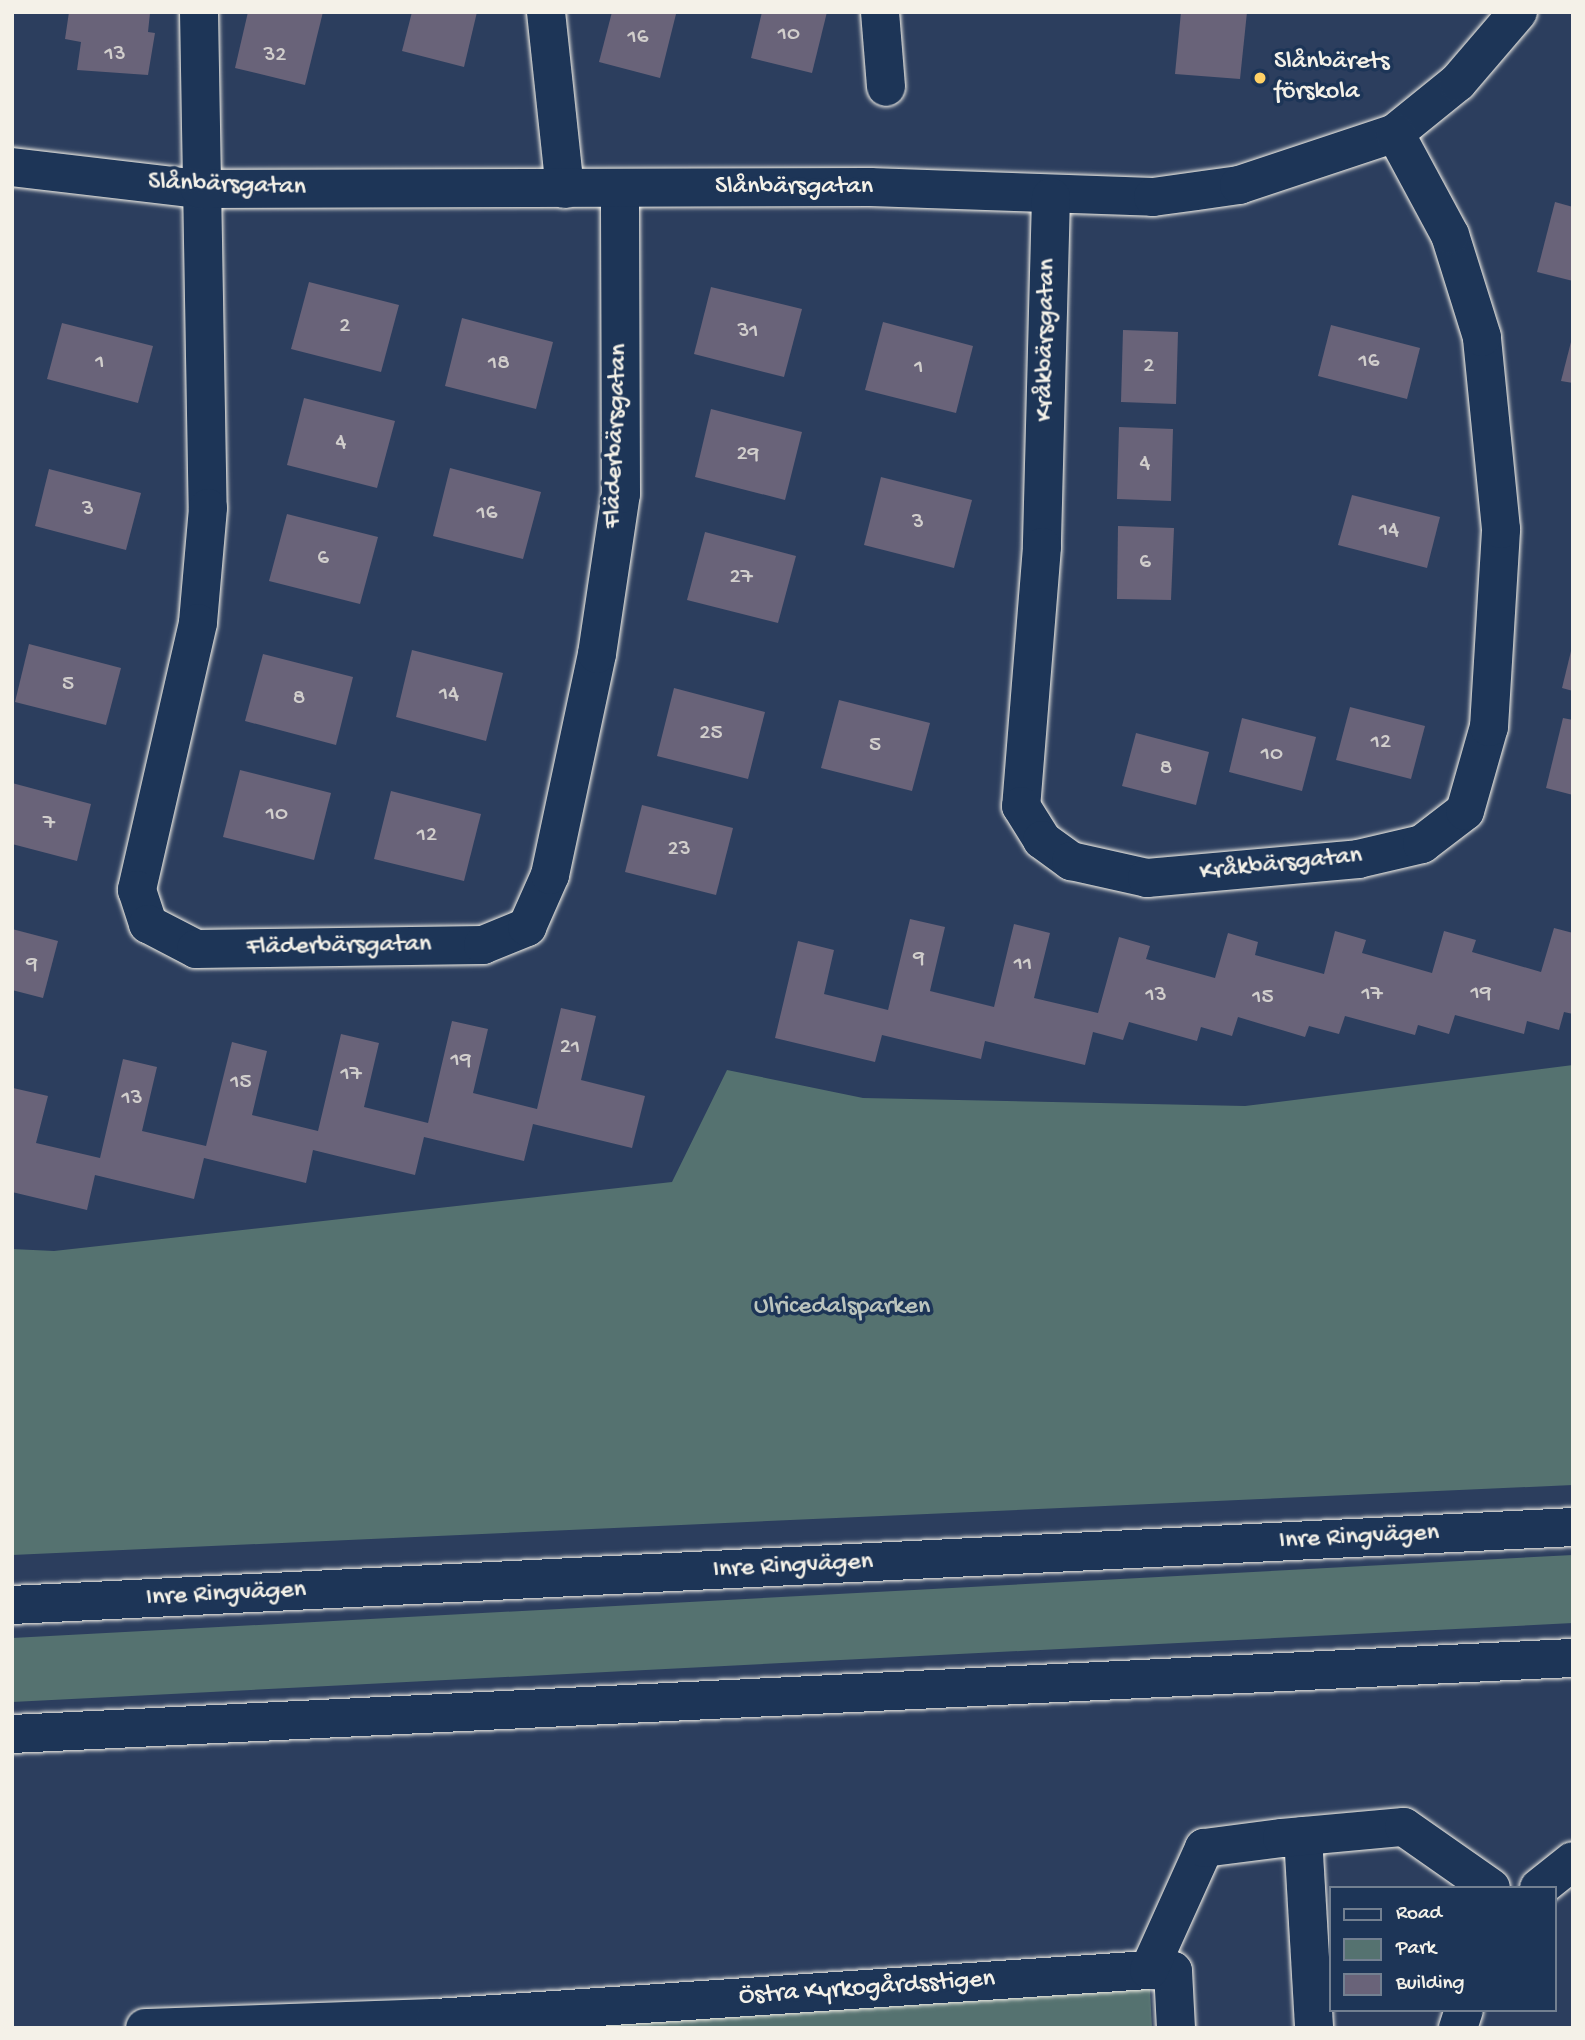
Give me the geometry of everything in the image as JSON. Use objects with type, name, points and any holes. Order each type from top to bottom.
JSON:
[{"type":"main road","name":"Fläderbärsgatan","points":[[200,12],[200,189],[208,416],[205,546],[198,623],[137,890],[148,924],[196,949],[483,945],[527,927],[550,875],[597,654],[621,494],[620,189]]},
{"type":"main road","points":[[546,12],[565,189]]},
{"type":"main road","points":[[880,12],[886,87]]},
{"type":"main road","name":"Slånbärsgatan","points":[[12,167],[200,189],[870,187],[1051,197],[1153,197],[1239,185],[1395,133],[1458,82],[1518,12]]},
{"type":"main road","name":"Kråkbärsgatan","points":[[1051,197],[1042,547],[1021,806],[1042,840],[1071,861],[1147,878],[1357,859],[1422,844],[1465,811],[1489,727],[1501,529],[1482,337],[1450,235],[1395,133]]},
{"type":"main road","name":"Inre Ringvägen","points":[[12,1605],[1573,1527]]},
{"type":"main road","points":[[12,1734],[1573,1658]]},
{"type":"main road","points":[[12,1748],[147,1727]]},
{"type":"main road","points":[[1176,2028],[1174,1971],[1149,1970],[1204,1848],[1404,1827],[1489,1886]]},
{"type":"main road","points":[[1303,1836],[1314,2028]]},
{"type":"main road","points":[[1542,1886],[1573,1861]]},
{"type":"main road","name":"Östra Kyrkogårdsstigen","points":[[145,2028],[435,2018],[1149,1970]]},
{"type":"green space","name":"Ulricedalsparken","points":[[1573,1065],[1573,1485],[12,1555],[12,1249],[54,1251],[672,1182],[727,1070],[863,1098],[1245,1106]]},
{"type":"green space","points":[[1573,1555],[1573,1623],[12,1702],[12,1638]]},
{"type":"green space","points":[[1149,1970],[1152,2028],[511,2028]]},
{"type":"building","points":[[69,12],[150,13],[148,32],[155,33],[148,75],[77,70],[81,42],[65,39]]},
{"type":"building","points":[[248,12],[323,12],[305,85],[235,68]]},
{"type":"building","points":[[412,12],[477,12],[464,67],[402,51]]},
{"type":"building","points":[[612,12],[676,14],[660,78],[599,62]]},
{"type":"building","points":[[762,12],[827,12],[812,73],[751,58]]},
{"type":"building","points":[[1181,12],[1247,12],[1240,79],[1175,74]]},
{"type":"building","points":[[1555,202],[1573,207],[1573,281],[1537,272]]},
{"type":"building","points":[[309,282],[399,305],[381,372],[291,349]]},
{"type":"building","points":[[711,287],[802,309],[784,377],[694,354]]},
{"type":"building","points":[[462,318],[553,342],[536,409],[445,386]]},
{"type":"building","points":[[883,322],[973,346],[956,413],[865,390]]},
{"type":"building","points":[[62,323],[153,346],[138,403],[47,379]]},
{"type":"building","points":[[1331,325],[1420,348],[1407,399],[1318,376]]},
{"type":"building","points":[[1123,330],[1178,332],[1176,404],[1121,402]]},
{"type":"building","points":[[1573,338],[1573,383],[1561,381]]},
{"type":"building","points":[[304,398],[395,421],[377,488],[287,465]]},
{"type":"building","points":[[711,409],[802,432],[785,500],[695,477]]},
{"type":"building","points":[[1119,427],[1173,429],[1171,501],[1117,499]]},
{"type":"building","points":[[450,468],[541,492],[523,559],[433,536]]},
{"type":"building","points":[[49,469],[141,493],[126,550],[35,526]]},
{"type":"building","points":[[881,477],[972,500],[954,568],[864,545]]},
{"type":"building","points":[[1352,495],[1440,517],[1427,568],[1338,545]]},
{"type":"building","points":[[287,514],[378,537],[360,604],[269,581]]},
{"type":"building","points":[[1118,526],[1174,528],[1171,600],[1117,599]]},
{"type":"building","points":[[705,532],[796,556],[778,623],[687,600]]},
{"type":"building","points":[[29,644],[121,668],[106,725],[15,702]]},
{"type":"building","points":[[1573,648],[1573,691],[1562,688]]},
{"type":"building","points":[[412,650],[503,673],[486,741],[396,717]]},
{"type":"building","points":[[263,654],[353,677],[336,745],[245,721]]},
{"type":"building","points":[[674,688],[765,712],[748,779],[657,756]]},
{"type":"building","points":[[839,700],[930,723],[912,791],[821,768]]},
{"type":"building","points":[[1350,707],[1425,726],[1411,779],[1336,760]]},
{"type":"building","points":[[1242,718],[1316,737],[1302,791],[1229,772]]},
{"type":"building","points":[[1563,718],[1573,720],[1573,795],[1546,788]]},
{"type":"building","points":[[1136,733],[1209,752],[1196,805],[1122,786]]},
{"type":"building","points":[[240,770],[331,793],[314,860],[223,837]]},
{"type":"building","points":[[12,783],[91,804],[77,861],[12,844]]},
{"type":"building","points":[[391,791],[481,814],[464,881],[374,859]]},
{"type":"building","points":[[642,805],[733,828],[716,895],[625,872]]},
{"type":"building","points":[[910,919],[945,927],[930,991],[994,1007],[1014,924],[1050,933],[1034,998],[1098,1013],[1119,937],[1150,946],[1146,959],[1215,978],[1228,933],[1258,942],[1255,955],[1324,974],[1335,931],[1366,940],[1362,953],[1432,973],[1444,931],[1476,940],[1472,952],[1541,972],[1554,928],[1573,933],[1573,1014],[1564,1012],[1559,1030],[1527,1021],[1524,1034],[1455,1015],[1449,1034],[1418,1025],[1415,1035],[1345,1016],[1339,1034],[1309,1026],[1305,1037],[1238,1017],[1232,1036],[1201,1027],[1197,1041],[1129,1022],[1123,1040],[1093,1032],[1085,1065],[985,1041],[981,1059],[882,1035],[875,1062],[775,1038],[798,941],[834,950],[824,994],[888,1010]]},
{"type":"building","points":[[12,929],[58,941],[43,998],[12,990]]},
{"type":"building","points":[[561,1008],[596,1016],[581,1080],[645,1096],[632,1148],[533,1124],[524,1161],[424,1137],[415,1175],[313,1150],[306,1183],[204,1158],[194,1199],[95,1175],[87,1210],[12,1192],[13,1088],[48,1096],[36,1143],[100,1158],[123,1059],[157,1067],[142,1131],[206,1146],[232,1042],[267,1051],[252,1115],[318,1131],[341,1034],[379,1043],[364,1107],[428,1123],[452,1021],[488,1029],[473,1093],[537,1109]]},
{"type":"place","name":"Slånbärets förskola","points":[[1260,78]]}]
